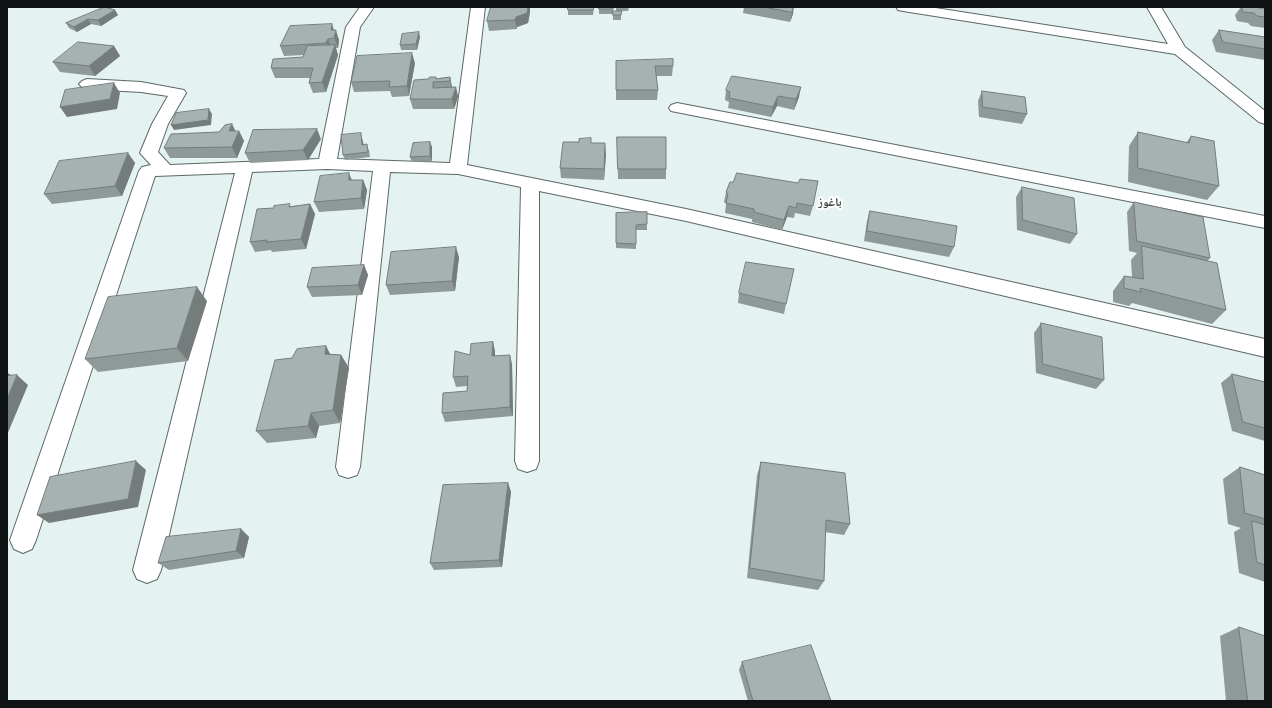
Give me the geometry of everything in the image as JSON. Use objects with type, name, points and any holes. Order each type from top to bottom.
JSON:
[{"type":"street","points":[[327,164],[353,27],[367,7]]},
{"type":"street","points":[[458,169],[478,7]]},
{"type":"street","points":[[903,7],[1179,50]]},
{"type":"street","points":[[1154,7],[1179,50],[1265,119]]},
{"type":"street","points":[[87,84],[141,87],[178,93],[160,124],[149,153],[164,170]]},
{"type":"street","points":[[677,108],[1265,222]]},
{"type":"street","points":[[23,540],[148,171],[327,164],[458,169],[694,216],[1265,348]]},
{"type":"street","points":[[348,467],[382,166]]},
{"type":"street","points":[[147,570],[245,167]]},
{"type":"street","points":[[527,461],[530,183]]},
{"type":"building","points":[[105,7],[115,10],[98,20],[88,19],[74,27],[66,23]]},
{"type":"building","points":[[491,7],[528,7],[527,13],[516,17],[515,20],[487,21]]},
{"type":"building","points":[[568,7],[594,7],[593,10],[568,10]]},
{"type":"building","points":[[599,7],[613,7],[613,9],[599,9]]},
{"type":"building","points":[[764,7],[793,7],[792,12]]},
{"type":"building","points":[[1242,7],[1265,9],[1265,17],[1257,16],[1254,13],[1243,12]]},
{"type":"building","points":[[613,11],[622,11],[621,15],[613,15]]},
{"type":"building","points":[[332,24],[331,30],[336,30],[334,38],[328,39],[326,43],[280,46],[290,26]]},
{"type":"building","points":[[1219,30],[1265,37],[1265,49],[1223,42]]},
{"type":"building","points":[[419,32],[416,44],[400,45],[402,34]]},
{"type":"building","points":[[78,42],[114,46],[89,66],[53,62]]},
{"type":"building","points":[[335,45],[322,82],[309,83],[313,68],[271,68],[273,59],[303,57],[307,46]]},
{"type":"building","points":[[412,53],[407,86],[389,87],[390,81],[351,82],[357,56]]},
{"type":"building","points":[[673,59],[673,66],[655,66],[658,90],[616,90],[616,61]]},
{"type":"building","points":[[732,76],[801,87],[796,99],[778,96],[773,107],[729,98],[730,92],[726,90]]},
{"type":"building","points":[[430,77],[436,77],[436,79],[450,77],[450,81],[433,82],[433,88],[456,87],[452,99],[410,99],[414,80],[428,79]]},
{"type":"building","points":[[114,83],[110,99],[60,107],[65,90]]},
{"type":"building","points":[[982,91],[1025,97],[1027,114],[983,107]]},
{"type":"building","points":[[209,109],[208,120],[171,125],[176,113]]},
{"type":"building","points":[[232,124],[229,131],[239,131],[232,147],[164,148],[171,134],[219,132],[225,125]]},
{"type":"building","points":[[317,129],[303,150],[245,153],[253,130]]},
{"type":"building","points":[[1138,132],[1189,143],[1191,136],[1214,141],[1219,186],[1138,168]]},
{"type":"building","points":[[361,133],[362,145],[367,144],[368,152],[343,155],[341,135]]},
{"type":"building","points":[[617,137],[666,137],[666,169],[618,169]]},
{"type":"building","points":[[591,138],[591,143],[605,143],[604,169],[560,168],[563,142],[579,142],[579,139]]},
{"type":"building","points":[[430,142],[430,156],[410,157],[413,143]]},
{"type":"building","points":[[128,153],[115,186],[44,194],[59,161]]},
{"type":"building","points":[[349,173],[349,180],[363,180],[361,198],[314,202],[320,176]]},
{"type":"building","points":[[737,173],[798,183],[800,179],[818,181],[813,206],[797,203],[796,208],[789,206],[784,220],[754,212],[754,209],[726,203],[728,194],[726,192],[730,182],[733,182]]},
{"type":"building","points":[[1022,187],[1074,198],[1077,234],[1023,220]]},
{"type":"building","points":[[1134,202],[1203,217],[1210,258],[1137,241]]},
{"type":"building","points":[[290,204],[289,207],[310,204],[301,239],[250,242],[257,209],[274,208],[274,206]]},
{"type":"building","points":[[870,211],[957,226],[954,247],[867,231]]},
{"type":"building","points":[[647,212],[647,224],[636,225],[636,244],[616,243],[616,213]]},
{"type":"building","points":[[1142,246],[1217,263],[1226,310],[1140,288],[1141,292],[1124,288],[1124,276],[1143,279]]},
{"type":"building","points":[[456,247],[452,281],[386,285],[391,252]]},
{"type":"building","points":[[746,262],[794,269],[786,304],[739,293]]},
{"type":"building","points":[[364,265],[358,285],[307,287],[312,268]]},
{"type":"building","points":[[197,287],[177,348],[85,359],[108,297]]},
{"type":"building","points":[[1041,323],[1102,337],[1104,380],[1043,364]]},
{"type":"building","points":[[493,342],[492,356],[510,355],[510,407],[442,413],[443,393],[467,391],[468,376],[453,377],[455,351],[470,355],[471,344]]},
{"type":"building","points":[[326,346],[325,354],[341,355],[333,410],[311,413],[308,426],[256,431],[275,360],[292,358],[297,349]]},
{"type":"building","points":[[1232,374],[1265,382],[1265,428],[1243,422]]},
{"type":"building","points":[[17,375],[7,399],[7,376]]},
{"type":"building","points":[[136,461],[128,499],[37,515],[50,477]]},
{"type":"building","points":[[761,462],[845,473],[850,524],[826,520],[824,581],[750,568]]},
{"type":"building","points":[[1240,467],[1265,475],[1265,519],[1245,513]]},
{"type":"building","points":[[508,483],[499,560],[430,563],[443,485]]},
{"type":"building","points":[[1252,521],[1265,525],[1265,565],[1257,562]]},
{"type":"building","points":[[241,529],[236,551],[158,563],[166,537]]},
{"type":"building","points":[[1239,627],[1265,636],[1265,701],[1248,701]]},
{"type":"building","points":[[811,645],[831,701],[753,701],[742,662]]},
{"type":"district","name":"باغوز","points":[[830,202]]}]
